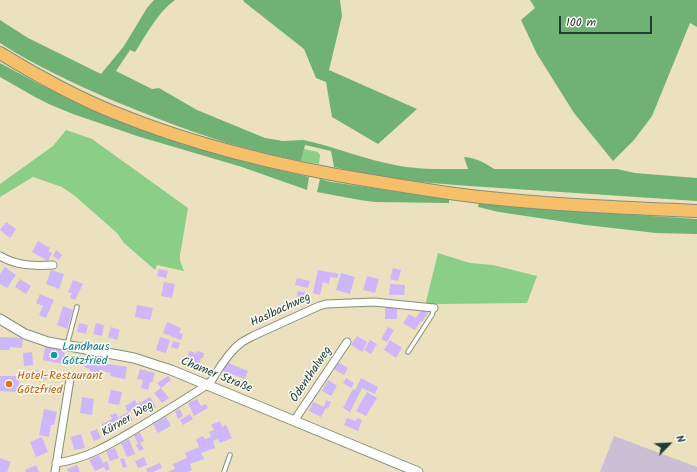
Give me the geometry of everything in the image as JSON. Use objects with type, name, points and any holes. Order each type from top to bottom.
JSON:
[{"type":"highway","points":[[0,53],[76,95],[136,121],[223,150],[263,160],[332,175],[416,189],[480,197],[638,209],[697,211]]},
{"type":"street","points":[[0,256],[17,264],[38,266],[53,265]]},
{"type":"street","name":"Haslbachweg","points":[[207,385],[228,356],[242,342],[319,306],[326,304],[374,302],[434,308]]},
{"type":"street","name":"Chamer Straße","points":[[0,319],[25,334],[48,342],[134,358],[171,370],[418,472]]},
{"type":"street","name":"Ödenthalweg","points":[[294,421],[347,342]]},
{"type":"street","points":[[55,472],[70,379]]},
{"type":"street","name":"Kürner Weg","points":[[56,463],[77,459],[106,447],[207,385]]},
{"type":"lane","points":[[66,346],[77,307]]},
{"type":"lane","points":[[408,352],[432,315],[434,308]]},
{"type":"lane","points":[[224,472],[230,455]]},
{"type":"shaded area","points":[[614,436],[697,467],[697,472],[600,472]]},
{"type":"green space","points":[[154,0],[175,0],[158,17],[135,52],[130,50],[116,71],[152,89],[159,88],[197,110],[265,138],[283,141],[303,140],[374,160],[413,168],[468,169],[464,157],[480,161],[494,169],[617,169],[635,173],[697,178],[697,201],[469,186],[379,176],[334,167],[331,151],[305,145],[301,161],[273,155],[236,146],[170,123],[114,101],[56,74],[0,43],[0,20],[28,38],[101,74],[124,46],[147,8]]},
{"type":"green space","points":[[340,0],[342,16],[329,70],[417,109],[378,144],[332,117],[326,82],[316,78],[304,49],[243,1]]},
{"type":"green space","points":[[530,0],[697,0],[697,27],[690,23],[652,116],[634,140],[613,161],[574,113],[537,54],[521,20],[535,8]]},
{"type":"green space","points":[[0,63],[80,104],[182,144],[253,164],[309,177],[307,190],[242,167],[137,136],[51,105],[0,77]]},
{"type":"green space","points":[[66,130],[92,139],[188,208],[180,255],[180,261],[184,271],[157,265],[155,270],[124,243],[117,233],[75,196],[62,187],[33,177],[0,197],[0,184],[53,146]]},
{"type":"green space","points":[[304,149],[318,152],[320,155],[319,164],[301,161]]},
{"type":"green space","points":[[320,179],[331,182],[449,199],[449,203],[375,202],[317,192]]},
{"type":"green space","points":[[479,202],[575,211],[697,219],[697,234],[656,233],[586,225],[499,212],[478,207]]},
{"type":"green space","points":[[438,253],[470,263],[493,265],[537,276],[527,303],[440,304],[425,306]]},
{"type":"building","points":[[6,222],[16,229],[10,238],[0,230]]},
{"type":"building","points":[[38,241],[50,248],[48,251],[52,253],[48,261],[32,252]]},
{"type":"building","points":[[56,250],[62,255],[59,260],[53,256]]},
{"type":"building","points":[[5,267],[16,275],[7,288],[0,284],[0,274]]},
{"type":"building","points":[[393,268],[401,270],[398,281],[390,279]]},
{"type":"building","points":[[159,269],[168,271],[166,278],[157,276]]},
{"type":"building","points":[[51,270],[64,274],[59,289],[46,284]]},
{"type":"building","points":[[318,270],[339,274],[337,278],[330,277],[329,284],[323,282],[320,295],[313,293]]},
{"type":"building","points":[[341,273],[355,277],[350,294],[336,290]]},
{"type":"building","points":[[367,276],[379,279],[375,293],[363,290]]},
{"type":"building","points":[[297,278],[310,281],[308,288],[295,285]]},
{"type":"building","points":[[20,279],[31,286],[26,294],[15,287]]},
{"type":"building","points":[[73,280],[83,284],[75,300],[70,298],[72,293],[68,292]]},
{"type":"building","points":[[164,282],[175,284],[172,298],[161,296]]},
{"type":"building","points":[[390,284],[405,285],[404,295],[389,295]]},
{"type":"building","points":[[298,291],[308,293],[306,303],[296,301]]},
{"type":"building","points":[[40,294],[54,300],[46,318],[39,315],[43,306],[36,303]]},
{"type":"building","points":[[137,305],[153,308],[150,320],[135,317]]},
{"type":"building","points":[[63,306],[73,310],[67,329],[57,325]]},
{"type":"building","points":[[385,307],[397,307],[397,319],[385,319]]},
{"type":"building","points":[[422,309],[428,313],[415,330],[403,323],[409,314],[416,318]]},
{"type":"building","points":[[167,322],[181,328],[179,333],[183,334],[181,340],[163,333]]},
{"type":"building","points":[[79,323],[88,325],[86,334],[77,332]]},
{"type":"building","points":[[96,323],[104,325],[102,336],[93,334]]},
{"type":"building","points":[[111,327],[120,330],[117,340],[108,337]]},
{"type":"building","points":[[388,327],[394,330],[387,342],[381,339]]},
{"type":"building","points":[[357,336],[367,342],[362,352],[351,345]]},
{"type":"building","name":"Hotel-Restaurant Götzfried","points":[[0,337],[23,338],[22,348],[10,347],[9,350],[0,350]]},
{"type":"building","points":[[160,337],[170,340],[166,353],[156,350]]},
{"type":"building","points":[[370,340],[377,344],[371,354],[364,350]]},
{"type":"building","points":[[390,340],[402,348],[396,358],[384,350]]},
{"type":"building","points":[[173,341],[180,343],[178,349],[171,347]]},
{"type":"building","name":"Landhaus Götzfried","points":[[45,347],[65,350],[63,364],[43,360]]},
{"type":"building","points":[[189,351],[204,353],[199,365],[187,361]]},
{"type":"building","points":[[32,352],[33,365],[24,366],[23,353]]},
{"type":"building","points":[[86,358],[103,361],[102,363],[127,367],[125,379],[110,376],[111,373],[101,371],[99,379],[89,377],[90,369],[84,367]]},
{"type":"building","points":[[226,362],[248,371],[245,379],[223,371]]},
{"type":"building","points":[[338,362],[348,368],[344,375],[334,369]]},
{"type":"building","points":[[140,369],[155,373],[148,390],[141,388],[143,380],[137,379]]},
{"type":"building","points":[[36,370],[47,373],[46,380],[35,377]]},
{"type":"building","name":"Hotel-Restaurant Götzfried","points":[[0,376],[19,376],[19,392],[0,391]]},
{"type":"building","points":[[168,376],[171,380],[161,388],[157,383]]},
{"type":"building","points":[[346,378],[354,383],[351,388],[343,383]]},
{"type":"building","points":[[361,378],[378,387],[375,394],[362,388],[350,412],[343,408],[353,389],[355,390]]},
{"type":"building","points":[[328,380],[337,386],[331,396],[322,391]]},
{"type":"building","points":[[161,388],[169,398],[162,403],[154,393]]},
{"type":"building","points":[[111,390],[122,392],[119,405],[108,403]]},
{"type":"building","points":[[367,392],[377,398],[366,416],[356,411]]},
{"type":"building","points":[[82,397],[94,399],[92,415],[80,413]]},
{"type":"building","points":[[150,397],[156,407],[143,414],[138,406],[128,412],[125,406],[135,400],[137,404]]},
{"type":"building","points":[[197,399],[201,406],[206,404],[208,408],[194,416],[188,403]]},
{"type":"building","points":[[326,400],[331,402],[328,409],[326,408],[321,417],[309,411],[313,402],[324,407]]},
{"type":"building","points":[[44,409],[57,412],[54,425],[51,425],[49,437],[39,435]]},
{"type":"building","points":[[180,409],[183,416],[178,419],[175,411]]},
{"type":"building","points":[[128,412],[133,420],[124,425],[119,417]]},
{"type":"building","points":[[116,413],[120,421],[117,422],[120,429],[107,435],[102,424],[112,419],[110,415]]},
{"type":"building","points":[[190,414],[193,419],[183,425],[180,420]]},
{"type":"building","points":[[166,417],[171,426],[158,433],[153,424]]},
{"type":"building","points":[[347,418],[356,421],[357,418],[362,420],[358,431],[344,425]]},
{"type":"building","points":[[220,421],[222,427],[226,425],[232,438],[220,443],[218,439],[213,441],[215,448],[201,453],[204,459],[190,464],[192,470],[188,472],[168,472],[175,469],[173,464],[187,458],[185,453],[199,447],[196,439],[203,436],[205,439],[211,437],[209,432],[214,430],[211,425]]},
{"type":"building","points":[[97,429],[101,438],[94,441],[90,432]]},
{"type":"building","points":[[140,432],[144,441],[140,443],[144,449],[139,451],[134,435]]},
{"type":"building","points":[[81,434],[85,448],[74,450],[71,437]]},
{"type":"building","points":[[42,437],[48,452],[36,457],[30,442]]},
{"type":"building","points":[[129,439],[135,454],[127,457],[121,443]]},
{"type":"building","points":[[115,448],[119,458],[110,461],[106,451]]},
{"type":"building","points":[[99,455],[103,463],[107,461],[110,469],[106,471],[104,467],[95,471],[89,460]]},
{"type":"building","points":[[144,457],[147,465],[138,468],[135,461]]},
{"type":"building","points":[[0,458],[11,462],[7,472],[0,472]]},
{"type":"building","points":[[124,458],[127,467],[123,468],[120,459]]},
{"type":"building","points":[[160,463],[162,468],[153,472],[147,472],[146,469]]},
{"type":"building","points":[[36,465],[39,472],[26,472],[25,470]]},
{"type":"building","points":[[77,465],[80,472],[68,472],[67,469]]},
{"type":"place","name":"Landhaus Götzfried","points":[[54,355]]},
{"type":"place","name":"Hotel-Restaurant Götzfried","points":[[9,384]]}]
